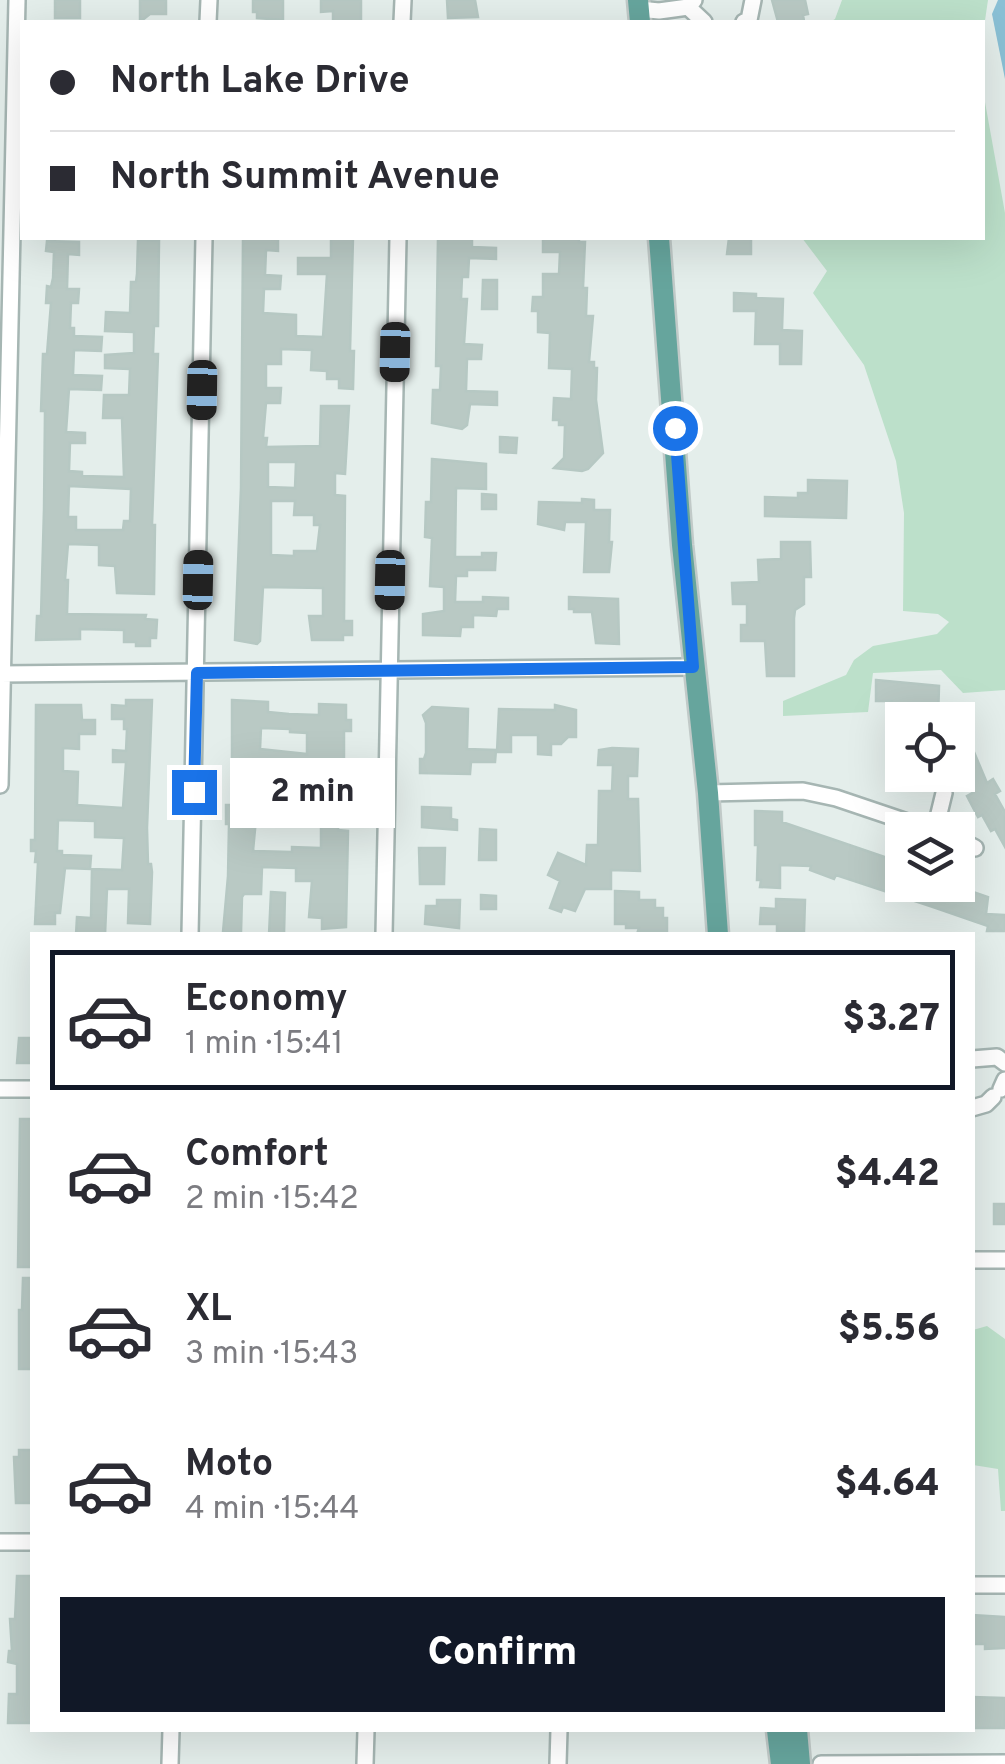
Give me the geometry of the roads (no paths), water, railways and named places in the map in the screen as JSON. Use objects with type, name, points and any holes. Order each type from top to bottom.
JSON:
[{"type":"main road","points":[[658,240],[718,932]]},
{"type":"main road","points":[[777,1732],[781,1764]]},
{"type":"main road","points":[[797,1732],[800,1764]]},
{"type":"street","points":[[0,786],[17,0]]},
{"type":"street","points":[[639,10],[659,11],[691,3]]},
{"type":"street","points":[[190,932],[204,240]]},
{"type":"street","points":[[384,932],[398,240]]},
{"type":"street","points":[[1,674],[693,667]]},
{"type":"street","points":[[708,793],[803,791],[885,814]]},
{"type":"street","points":[[938,812],[944,792]]},
{"type":"street","points":[[975,1060],[1005,1061]]},
{"type":"street","points":[[975,1107],[986,1104],[999,1088]]},
{"type":"street","points":[[0,1089],[30,1089]]},
{"type":"street","points":[[975,1260],[1005,1260]]},
{"type":"street","points":[[0,1542],[30,1542]]},
{"type":"street","points":[[975,1585],[1005,1585]]},
{"type":"street","points":[[170,1764],[171,1732]]},
{"type":"street","points":[[365,1764],[366,1732]]},
{"type":"street","points":[[558,1732],[558,1764]]},
{"type":"street","points":[[822,1764],[1005,1764]]},
{"type":"water","points":[[998,0],[1005,0],[1005,79],[992,14]]}]
